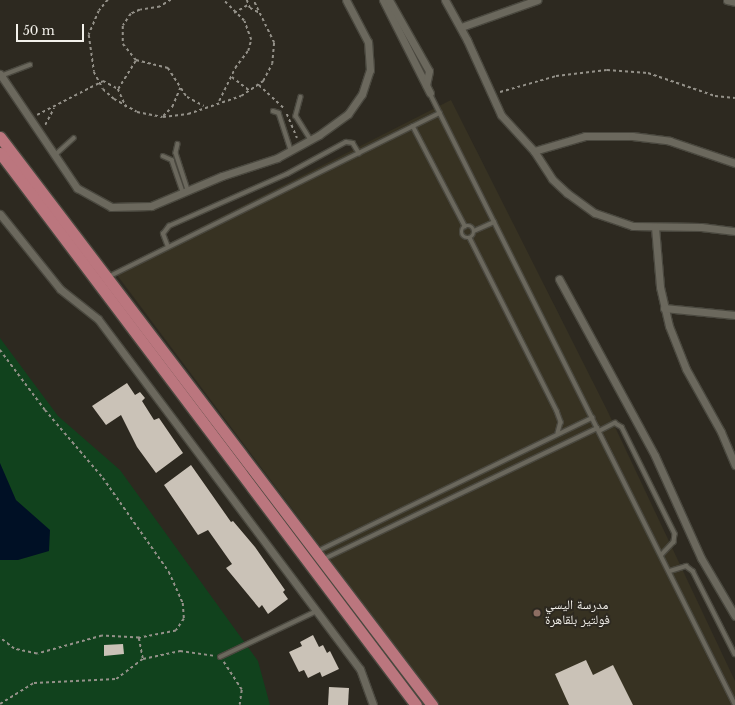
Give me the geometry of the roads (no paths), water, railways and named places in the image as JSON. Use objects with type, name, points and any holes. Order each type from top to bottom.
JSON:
[{"type":"main road","points":[[0,136],[320,555],[432,705]]},
{"type":"main road","points":[[0,153],[416,705]]},
{"type":"street","points":[[0,75],[77,188],[111,207],[144,208],[291,150],[311,140],[348,114],[362,94],[370,70],[368,42],[346,0]]},
{"type":"street","points":[[383,0],[430,93]]},
{"type":"street","points":[[389,0],[429,71],[426,85]]},
{"type":"street","points":[[445,0],[461,28],[501,114],[534,151],[552,179],[595,213],[633,226],[701,227],[735,231]]},
{"type":"street","points":[[461,28],[538,0]]},
{"type":"street","points":[[727,0],[735,2]]},
{"type":"street","points":[[534,151],[585,136],[632,136],[670,141],[735,163]]},
{"type":"street","points":[[0,214],[60,289],[98,320],[360,668],[373,705]]},
{"type":"street","points":[[655,227],[664,308],[686,369],[735,465]]},
{"type":"street","points":[[559,279],[657,461],[701,558],[735,616]]},
{"type":"street","points":[[664,308],[735,315]]},
{"type":"lane","points":[[0,75],[30,65]]},
{"type":"lane","points":[[430,93],[670,571],[735,704]]},
{"type":"lane","points":[[301,97],[296,116],[311,140]]},
{"type":"lane","points":[[273,111],[279,114],[291,150]]},
{"type":"lane","points":[[107,278],[440,113]]},
{"type":"lane","points":[[413,126],[464,226],[462,235],[470,238],[557,411],[561,422],[558,433]]},
{"type":"lane","points":[[54,156],[74,138]]},
{"type":"lane","points":[[168,247],[163,234],[169,226],[287,174],[346,142],[353,143],[359,153]]},
{"type":"lane","points":[[178,144],[176,153],[186,192]]},
{"type":"lane","points":[[163,156],[172,160],[186,192]]},
{"type":"lane","points":[[470,238],[474,231],[494,222]]},
{"type":"lane","points":[[464,226],[470,226],[474,231]]},
{"type":"lane","points":[[320,555],[558,433],[592,418]]},
{"type":"lane","points":[[320,555],[614,423],[622,427],[674,534],[673,545],[662,555]]},
{"type":"lane","points":[[670,571],[686,566],[693,571],[735,654]]},
{"type":"lane","points":[[220,657],[317,611]]},
{"type":"water","points":[[0,463],[16,500],[50,530],[49,551],[18,560],[0,560]]},
{"type":"place","name":"مدرسة اليسي فولتير بلقاهرة","points":[[537,613]]}]
